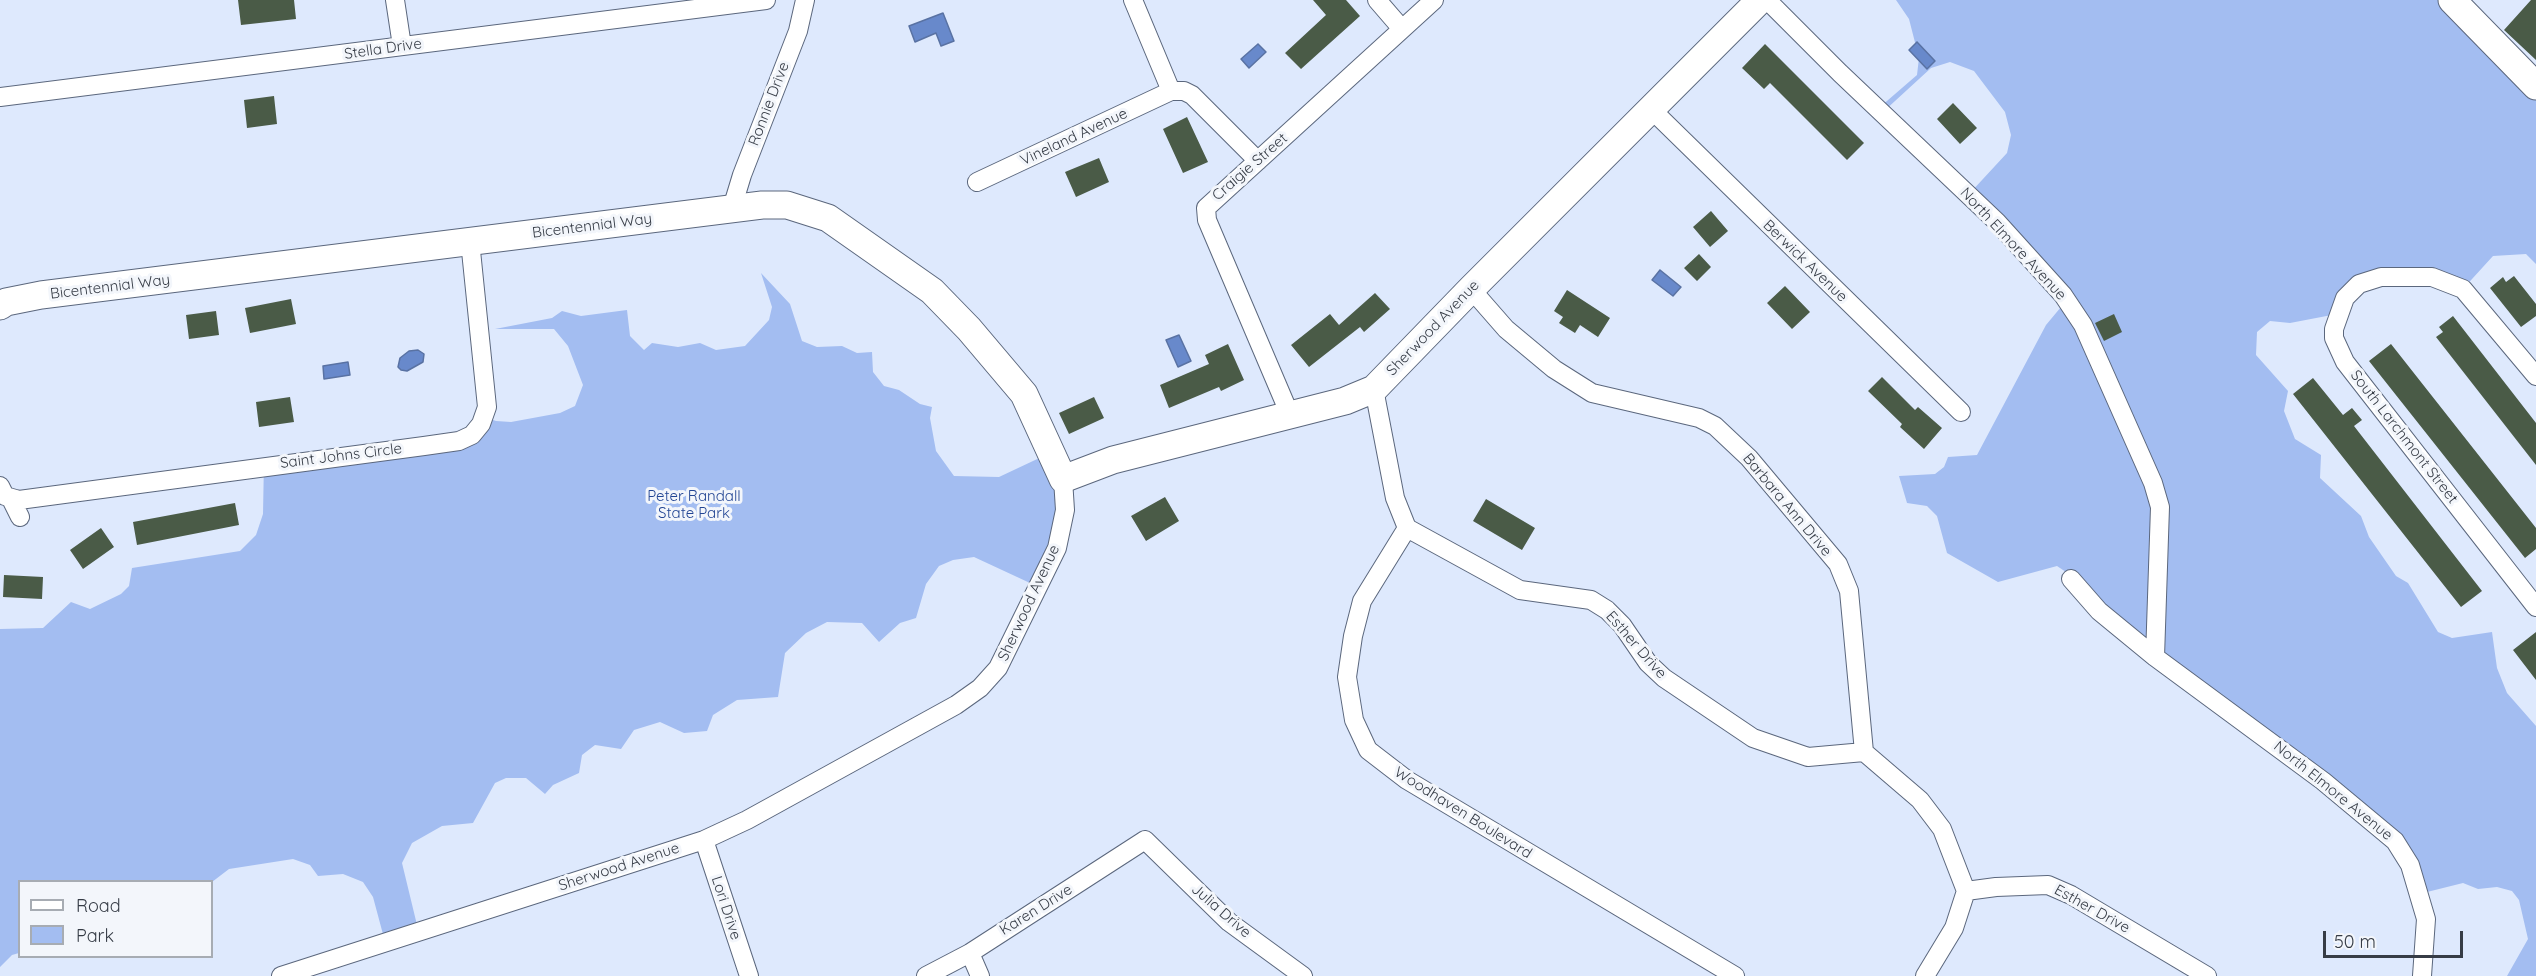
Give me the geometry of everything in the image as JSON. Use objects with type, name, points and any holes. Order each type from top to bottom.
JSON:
[{"type":"street","points":[[395,0],[402,46]]},
{"type":"street","name":"Stella Drive","points":[[0,97],[766,0]]},
{"type":"street","name":"Ronnie Drive","points":[[732,208],[742,175],[798,31],[805,0]]},
{"type":"street","points":[[1133,0],[1171,91],[1184,91],[1192,95],[1258,161]]},
{"type":"street","points":[[1377,0],[1402,29]]},
{"type":"street","name":"Craigie Street","points":[[1290,415],[1207,220],[1206,208],[1211,200],[1258,161],[1434,0]]},
{"type":"street","name":"Sherwood Avenue","points":[[280,976],[704,840],[747,820],[956,705],[980,688],[998,668],[1057,548],[1065,510],[1063,479],[1113,460],[1345,401],[1374,389],[1760,0]]},
{"type":"street","name":"North Elmore Avenue","points":[[1767,0],[1840,73],[1997,222],[2063,295],[2082,325],[2153,483],[2160,507],[2156,657]]},
{"type":"street","points":[[2452,0],[2536,86]]},
{"type":"street","name":"Vineland Avenue","points":[[977,182],[1171,91]]},
{"type":"street","name":"Berwick Avenue","points":[[1651,109],[1961,412]]},
{"type":"street","name":"Bicentennial Way","points":[[0,306],[6,302],[41,295],[732,208],[787,205],[828,218],[932,291],[969,328],[1024,394],[1063,479]]},
{"type":"street","name":"Saint Johns Circle","points":[[21,517],[6,493],[424,446],[459,441],[472,435],[481,424],[487,407],[470,241]]},
{"type":"street","name":"South Larchmont Street","points":[[2533,596],[2345,362],[2334,338],[2338,315],[2345,298],[2359,284],[2395,276],[2432,277],[2463,290],[2536,376]]},
{"type":"street","name":"Barbara Ann Drive","points":[[1471,289],[1506,329],[1554,369],[1592,393],[1699,418],[1715,426],[1749,458],[1800,516],[1838,564],[1849,591],[1864,752]]},
{"type":"street","points":[[1374,389],[1395,498],[1407,528]]},
{"type":"street","name":"Esther Drive","points":[[1407,528],[1520,590],[1591,600],[1607,610],[1622,625],[1648,663],[1664,678],[1753,738],[1808,757],[1864,752]]},
{"type":"street","name":"Woodhaven Boulevard","points":[[1407,528],[1362,601],[1353,636],[1347,677],[1354,720],[1368,750],[1407,780],[1735,976]]},
{"type":"street","name":"North Elmore Avenue","points":[[2071,579],[2099,611],[2156,657],[2323,780],[2396,841],[2410,865],[2426,919],[2422,976]]},
{"type":"street","points":[[1864,752],[1920,800],[1942,829],[1966,891],[1954,928],[1925,976]]},
{"type":"street","name":"Lori Drive","points":[[704,840],[749,976]]},
{"type":"street","name":"Karen Drive","points":[[926,976],[970,953],[1145,840]]},
{"type":"street","name":"Julia Drive","points":[[1145,840],[1229,922],[1303,976]]},
{"type":"street","name":"Esther Drive","points":[[1966,891],[1996,887],[2048,885],[2071,895],[2207,976]]},
{"type":"street","points":[[970,953],[980,976]]},
{"type":"green space","points":[[1896,0],[2451,0],[2536,89],[2536,264],[2526,254],[2493,256],[2462,290],[2432,279],[2372,282],[2337,314],[2290,323],[2270,321],[2257,332],[2256,355],[2288,391],[2284,411],[2295,439],[2321,455],[2320,478],[2361,516],[2369,537],[2396,576],[2408,583],[2438,632],[2452,638],[2492,632],[2497,668],[2507,693],[2536,726],[2536,976],[2507,976],[2528,939],[2519,900],[2512,891],[2497,887],[2478,889],[2463,883],[2419,894],[2388,837],[2154,652],[2078,580],[2057,566],[1998,582],[1947,553],[1937,516],[1927,506],[1907,503],[1899,476],[1935,474],[1944,467],[1948,457],[1977,455],[2046,325],[2066,301],[1970,193],[2007,153],[2011,135],[2005,112],[1974,71],[1950,62],[1931,68],[1883,112],[1880,107],[1917,75],[1919,58],[1909,19]]},
{"type":"green space","name":"Peter Randall State Park","points":[[761,273],[790,304],[802,341],[817,347],[842,346],[857,353],[872,352],[873,372],[884,386],[899,390],[920,404],[932,407],[930,418],[936,451],[954,476],[999,477],[1050,453],[1064,503],[1047,552],[1030,583],[974,557],[953,560],[939,566],[926,584],[916,618],[900,623],[879,642],[862,623],[827,622],[806,633],[785,653],[778,697],[737,700],[713,715],[707,731],[684,733],[660,722],[634,730],[621,749],[595,745],[582,755],[579,773],[553,785],[545,794],[526,778],[506,778],[495,783],[473,823],[442,826],[412,843],[402,863],[417,925],[384,938],[373,897],[363,882],[343,874],[318,876],[310,865],[293,859],[229,869],[213,881],[18,880],[18,953],[12,955],[0,967],[0,629],[43,628],[71,602],[90,609],[121,594],[129,586],[132,568],[240,551],[256,535],[263,514],[264,460],[447,434],[471,428],[485,417],[496,421],[511,422],[560,413],[575,406],[583,385],[568,346],[554,329],[495,329],[552,318],[562,311],[581,316],[627,310],[630,336],[644,350],[652,343],[678,347],[700,343],[716,350],[745,346],[769,320],[772,307]]},
{"type":"shaded area","points":[[943,13],[954,41],[941,46],[936,33],[915,42],[909,26]]},
{"type":"shaded area","points":[[1917,42],[1935,61],[1927,69],[1909,50]]},
{"type":"shaded area","points":[[1258,44],[1266,52],[1249,68],[1241,59]]},
{"type":"shaded area","points":[[1660,270],[1681,287],[1673,296],[1652,280]]},
{"type":"shaded area","points":[[1179,335],[1191,361],[1178,367],[1166,340]]},
{"type":"shaded area","points":[[418,350],[424,354],[423,362],[407,371],[398,367],[400,358],[409,351]]},
{"type":"shaded area","points":[[348,362],[350,375],[324,379],[323,366]]},
{"type":"building","points":[[238,0],[294,0],[296,19],[241,25]]},
{"type":"building","points":[[1313,0],[1346,0],[1360,16],[1301,69],[1285,53],[1326,15]]},
{"type":"building","points":[[2531,0],[2536,0],[2536,60],[2504,30]]},
{"type":"building","points":[[1765,44],[1864,143],[1847,160],[1770,83],[1764,89],[1742,68]]},
{"type":"building","points":[[274,96],[277,124],[247,128],[244,100]]},
{"type":"building","points":[[1953,103],[1977,128],[1960,144],[1937,119]]},
{"type":"building","points":[[1187,117],[1208,162],[1183,173],[1163,129]]},
{"type":"building","points":[[1099,158],[1109,182],[1076,197],[1065,172]]},
{"type":"building","points":[[1711,211],[1728,231],[1710,247],[1693,227]]},
{"type":"building","points":[[1699,254],[1711,267],[1697,281],[1684,268]]},
{"type":"building","points":[[2514,276],[2536,304],[2536,316],[2521,327],[2490,288],[2503,277],[2506,282]]},
{"type":"building","points":[[1785,286],[1810,312],[1792,329],[1767,303]]},
{"type":"building","points":[[1567,290],[1610,318],[1598,337],[1580,325],[1575,333],[1559,323],[1563,317],[1554,311]]},
{"type":"building","points":[[1375,293],[1390,309],[1364,332],[1360,327],[1309,367],[1291,345],[1330,314],[1339,325]]},
{"type":"building","points":[[291,299],[296,324],[250,333],[245,308]]},
{"type":"building","points":[[216,311],[219,335],[189,339],[186,315]]},
{"type":"building","points":[[2114,314],[2122,332],[2104,341],[2095,323]]},
{"type":"building","points":[[2453,316],[2536,423],[2536,465],[2436,337],[2443,332],[2439,327]]},
{"type":"building","points":[[1228,344],[1244,380],[1221,391],[1219,387],[1169,408],[1160,385],[1209,364],[1205,355]]},
{"type":"building","points":[[2391,344],[2536,528],[2536,549],[2525,558],[2369,361]]},
{"type":"building","points":[[1882,377],[1915,410],[1918,407],[1942,428],[1924,449],[1900,427],[1902,424],[1868,391]]},
{"type":"building","points":[[2313,378],[2343,415],[2352,408],[2362,420],[2354,426],[2482,591],[2461,607],[2293,394]]},
{"type":"building","points":[[290,397],[294,422],[259,427],[256,402]]},
{"type":"building","points":[[1094,397],[1104,418],[1069,434],[1059,413]]},
{"type":"building","points":[[1165,497],[1179,521],[1146,541],[1131,516]]},
{"type":"building","points":[[1486,499],[1535,528],[1522,550],[1473,521]]},
{"type":"building","points":[[235,503],[239,525],[137,545],[133,522]]},
{"type":"building","points":[[101,528],[114,547],[83,569],[70,550]]},
{"type":"building","points":[[4,575],[43,577],[42,599],[3,597]]},
{"type":"building","points":[[2536,632],[2536,680],[2513,650]]}]
